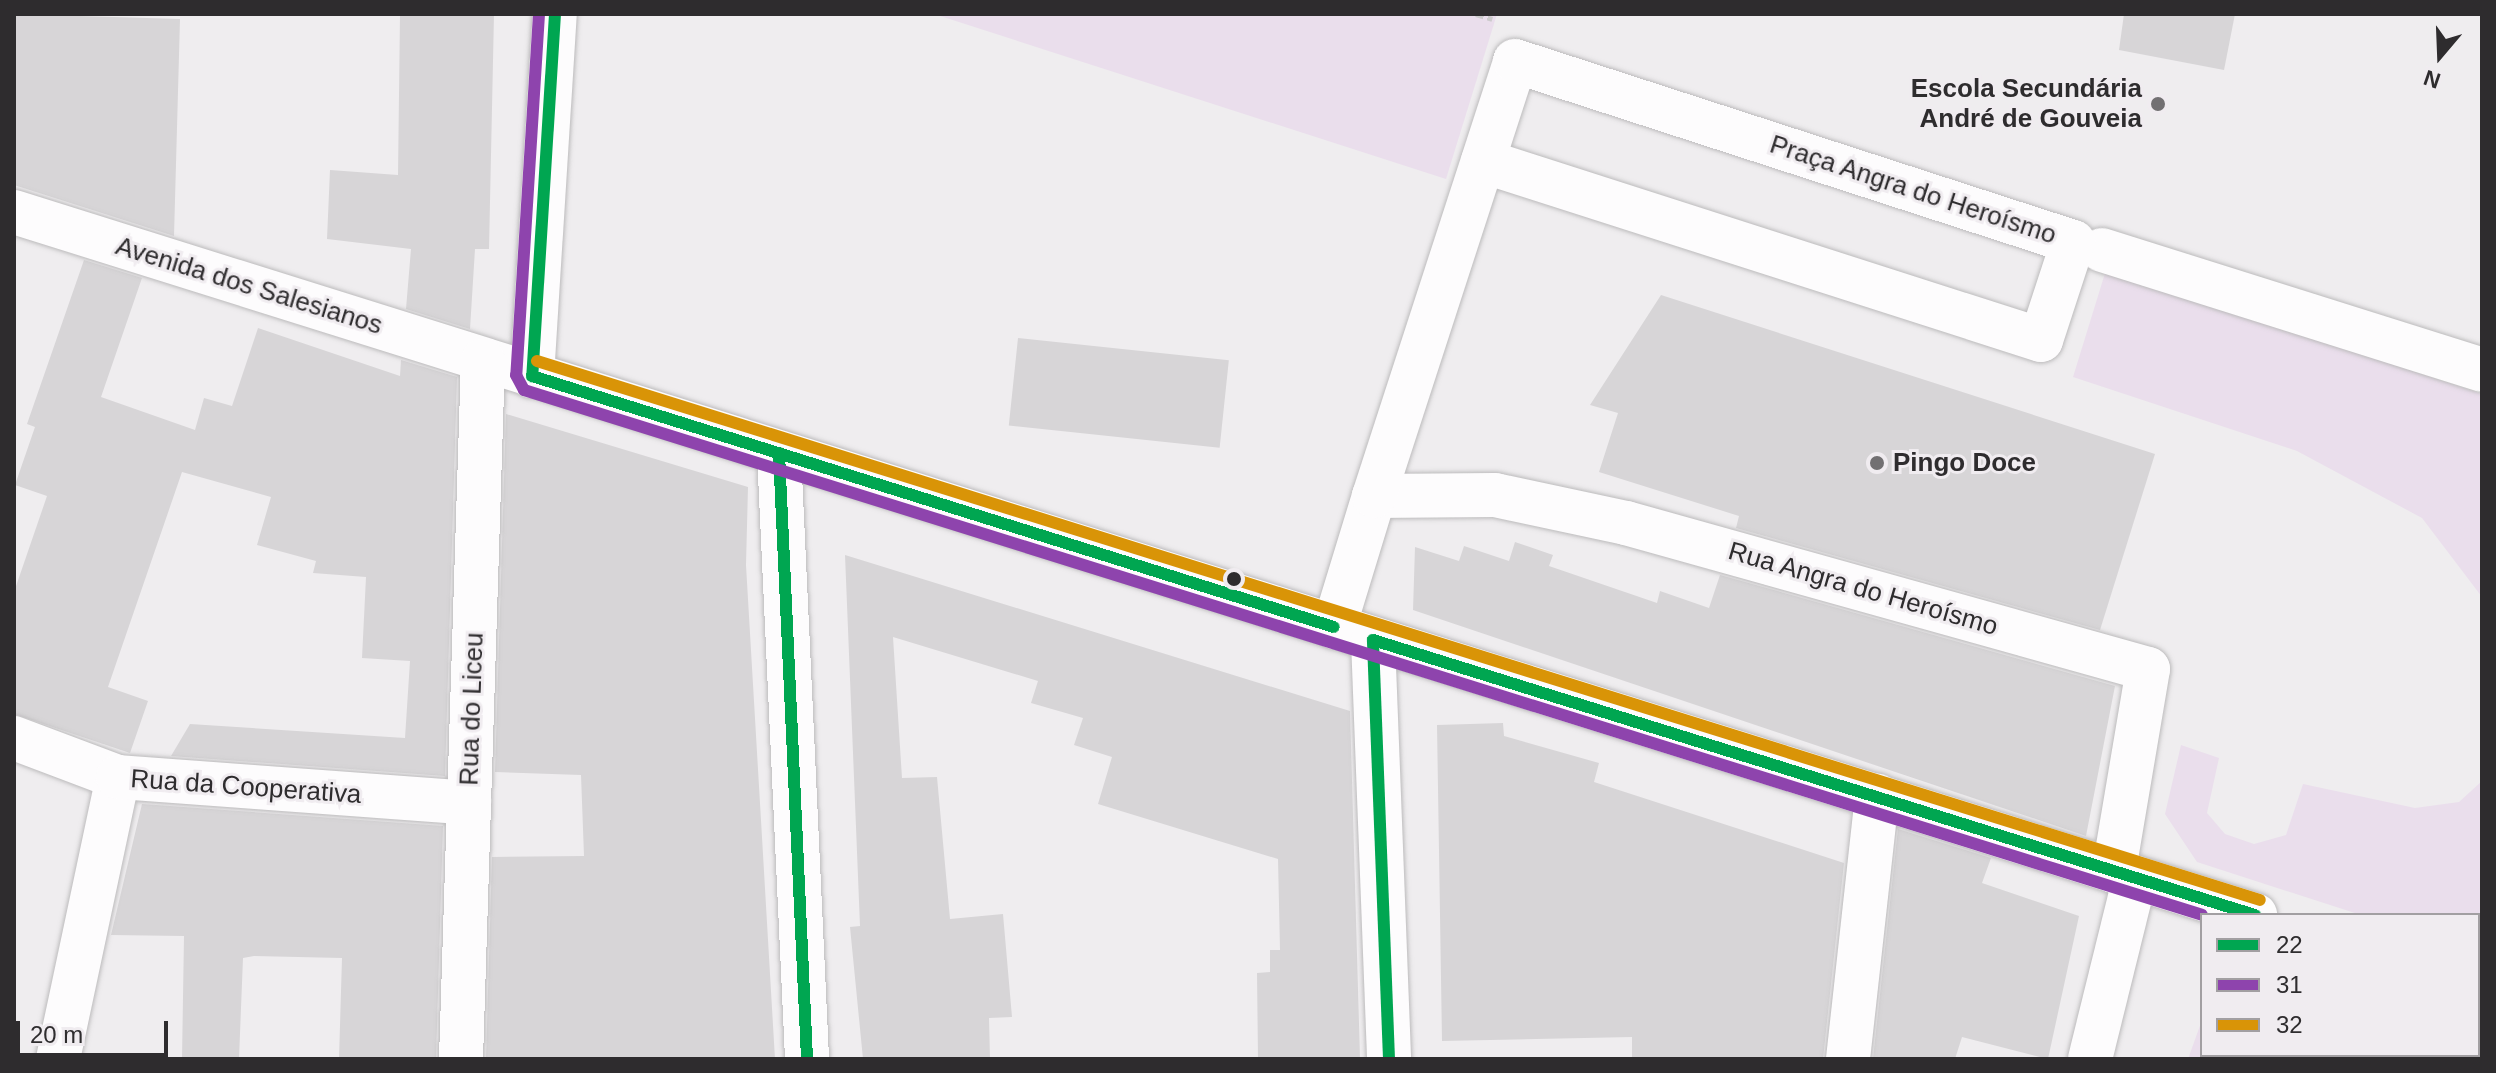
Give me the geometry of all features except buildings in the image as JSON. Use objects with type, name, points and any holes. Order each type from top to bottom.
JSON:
[{"type":"street","points":[[555,14],[532,376],[2249,913]]},
{"type":"street","name":"Praça Angra do Heroísmo","points":[[1515,61],[2073,242],[2041,340],[1483,161],[1515,61]]},
{"type":"street","points":[[1389,1059],[1354,634],[1374,496],[1483,161]]},
{"type":"street","name":"Avenida dos Salesianos","points":[[14,212],[532,376]]},
{"type":"street","points":[[2102,250],[2482,370]]},
{"type":"street","name":"Rua do Liceu","points":[[461,1059],[483,360]]},
{"type":"street","points":[[779,453],[807,1059]]},
{"type":"street","name":"Rua Angra do Heroísmo","points":[[1374,496],[1495,495],[1626,523],[2148,669],[2124,874]]},
{"type":"street","points":[[14,738],[118,777]]},
{"type":"street","name":"Rua da Cooperativa","points":[[58,1059],[118,777],[469,803]]},
{"type":"street","points":[[1848,1059],[1877,796]]},
{"type":"street","points":[[2090,1059],[2124,874]]},
{"type":"shaded area","points":[[934,14],[1497,14],[1446,179]]},
{"type":"shaded area","points":[[2106,270],[2482,394],[2482,597],[2422,518],[2297,451],[2073,377]]},
{"type":"shaded area","points":[[2181,745],[2219,758],[2207,813],[2225,834],[2254,844],[2286,835],[2303,784],[2415,808],[2459,802],[2482,781],[2482,955],[2480,913],[2355,913],[2197,862],[2165,814]]},
{"type":"shaded area","points":[[2200,1026],[2200,1057],[2480,1057],[2480,1042],[2482,1059],[2188,1059]]},
{"type":"transit line","name":"31","points":[[539,14],[516,375],[524,390],[2200,914]]},
{"type":"transit line","name":"22","points":[[555,14],[532,376],[1334,627]]},
{"type":"transit line","name":"32","points":[[537,361],[2260,900]]},
{"type":"transit line","name":"22","points":[[779,453],[807,1059]]},
{"type":"transit line","name":"22","points":[[1389,1059],[1373,640],[2249,913]]},
{"type":"place","name":"Escola Secundária André de Gouveia","points":[[2158,104]]},
{"type":"place","name":"Pingo Doce","points":[[1877,463]]}]
